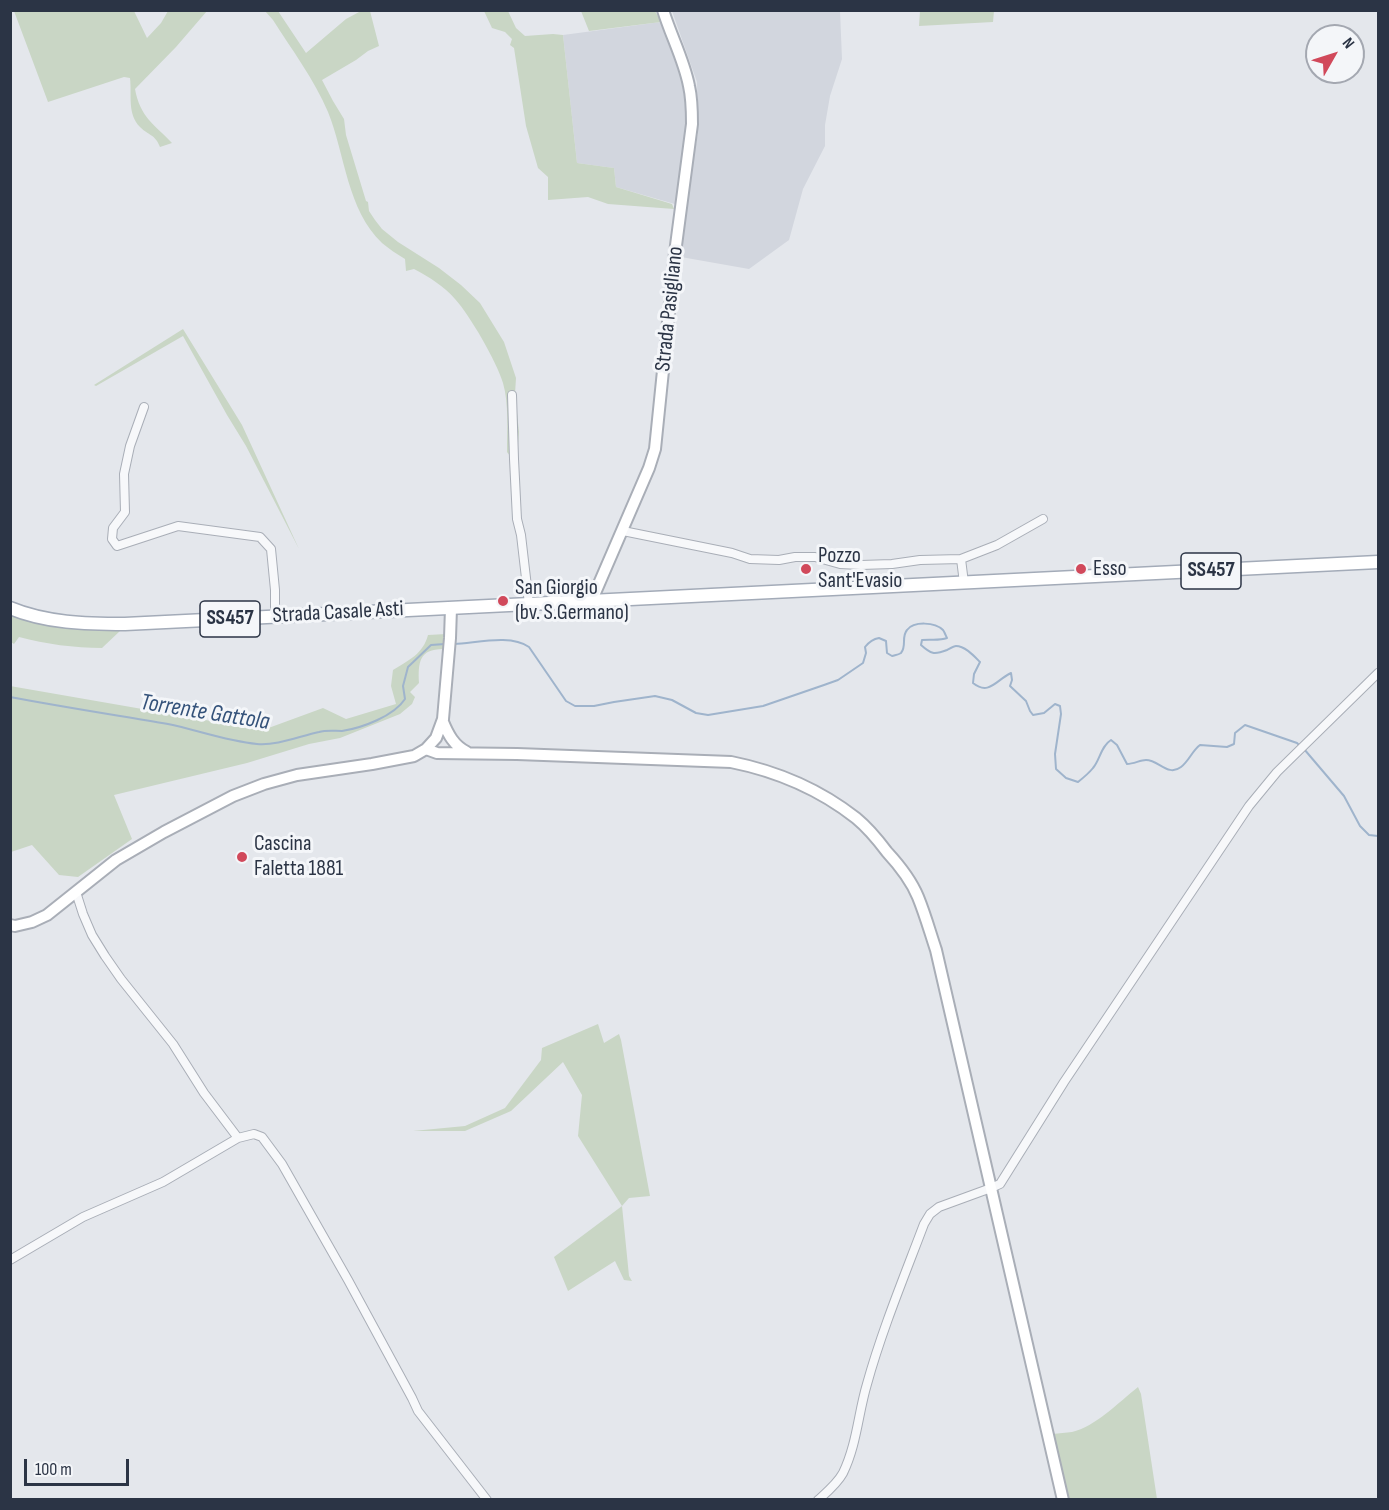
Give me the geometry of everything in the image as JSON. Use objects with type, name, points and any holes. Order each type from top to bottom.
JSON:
[{"type":"main road","name":"Strada Pasigliano","points":[[593,600],[655,449],[675,253],[692,124],[689,86],[663,10]]},
{"type":"main road","name":"SS457","points":[[452,608],[1378,562]]},
{"type":"main road","name":"Strada Casale Asti","points":[[10,608],[42,618],[97,624],[452,608]]},
{"type":"main road","points":[[10,925],[32,922],[47,915],[116,860],[174,827],[244,792],[297,775],[420,754],[436,738],[442,722],[452,608]]},
{"type":"main road","points":[[442,722],[457,746],[466,752]]},
{"type":"main road","points":[[426,749],[437,753],[466,752],[731,762],[760,769],[801,784],[857,819],[878,840],[901,868],[918,896],[936,950],[1063,1500]]},
{"type":"street","points":[[512,394],[513,459],[529,604]]},
{"type":"street","points":[[144,407],[129,446],[124,474],[125,512],[113,528],[112,539],[117,546],[178,526],[260,537],[271,549],[275,590],[274,616]]},
{"type":"street","points":[[623,531],[732,553],[750,559],[779,560],[815,557],[840,564],[861,565],[961,559],[998,545],[1043,519]]},
{"type":"street","points":[[961,559],[964,583]]},
{"type":"street","points":[[818,1500],[835,1485],[843,1473],[856,1437],[866,1386],[893,1306],[924,1224],[930,1214],[939,1207],[1000,1184],[1064,1082],[1249,806],[1277,772],[1378,673]]},
{"type":"street","points":[[76,892],[92,935],[105,956],[173,1044],[204,1093],[238,1138]]},
{"type":"street","points":[[10,1260],[83,1217],[163,1182],[238,1138],[254,1134],[262,1137],[282,1164],[348,1280],[418,1411],[487,1500]]},
{"type":"shaded area","points":[[672,11],[840,11],[842,59],[830,96],[825,125],[825,146],[803,189],[789,240],[749,269],[681,257],[685,208],[698,133],[697,82]]},
{"type":"shaded area","points":[[661,22],[684,86],[687,111],[685,151],[678,205],[616,187],[614,168],[577,163],[563,35]]},
{"type":"green space","points":[[14,11],[134,11],[147,38],[161,23],[168,11],[207,11],[135,89],[144,113],[172,143],[160,147],[154,137],[136,122],[131,104],[130,78],[124,77],[48,102]]},
{"type":"green space","points":[[265,11],[278,11],[306,53],[346,19],[361,11],[370,11],[379,46],[322,80],[344,119],[346,135],[369,211],[375,220],[398,242],[461,285],[480,303],[504,342],[516,378],[515,394],[519,432],[517,457],[510,456],[507,452],[505,391],[500,374],[482,339],[451,294],[414,269],[406,271],[405,259],[382,243],[370,230],[354,198],[328,112],[302,65]]},
{"type":"green space","points":[[484,11],[508,11],[516,28],[525,36],[563,35],[577,163],[614,168],[616,187],[672,204],[674,209],[608,204],[588,197],[548,200],[548,177],[538,168],[526,126],[514,48],[510,45],[512,39],[505,32],[492,28]]},
{"type":"green space","points":[[581,11],[655,11],[661,22],[589,31]]},
{"type":"green space","points":[[920,11],[994,11],[993,22],[919,26]]},
{"type":"green space","points":[[183,329],[242,425],[299,549],[246,446],[183,336],[96,386],[94,385]]},
{"type":"green space","points":[[11,608],[125,624],[102,648],[60,645],[19,637],[14,644],[11,642]]},
{"type":"green space","points":[[446,634],[443,649],[429,652],[422,659],[419,683],[410,692],[415,697],[412,704],[400,714],[340,738],[114,795],[132,839],[78,877],[59,875],[32,845],[11,852],[10,686],[263,730],[323,708],[346,719],[396,704],[391,686],[393,670],[419,652],[428,635]]},
{"type":"green space","points":[[598,1024],[604,1043],[619,1034],[621,1040],[650,1196],[629,1198],[622,1206],[578,1136],[582,1095],[563,1062],[511,1111],[465,1131],[413,1131],[465,1126],[505,1108],[541,1060],[542,1048]]},
{"type":"green space","points":[[622,1206],[629,1276],[632,1281],[624,1280],[615,1261],[568,1291],[554,1257]]},
{"type":"green space","points":[[1138,1387],[1157,1499],[1068,1499],[1053,1434],[1072,1432],[1089,1425]]},
{"type":"waterway","name":"Torrente Gattola","points":[[454,644],[503,640],[529,647],[566,701],[575,706],[594,706],[655,696],[672,700],[696,713],[708,715],[763,706],[838,680],[863,663],[865,647],[871,641],[879,638],[886,641],[887,653],[892,656],[898,655],[903,650],[904,636],[910,627],[930,624],[943,630],[947,638],[922,640],[921,645],[933,653],[943,652],[956,646],[969,652],[980,662],[974,674],[973,683],[979,687],[988,687],[1011,673],[1010,686],[1026,701],[1033,715],[1044,713],[1055,704],[1060,706],[1061,714],[1055,754],[1056,769],[1066,778],[1078,782],[1093,768],[1105,746],[1111,740],[1117,745],[1127,764],[1146,760],[1172,770],[1184,765],[1200,745],[1227,747],[1234,744],[1235,733],[1245,725],[1299,745]]},
{"type":"waterway","name":"Torrente Gattola","points":[[10,697],[168,724],[245,743],[272,744],[322,731],[342,731],[386,716],[405,699],[403,686],[408,667],[431,645],[445,644]]},
{"type":"waterway","name":"Torrente Gattola","points":[[1304,749],[1344,796],[1360,826],[1369,835],[1378,836]]},
{"type":"place","name":"Pozzo Sant'Evasio","points":[[806,569]]},
{"type":"place","name":"Esso","points":[[1081,569]]},
{"type":"place","name":"San Giorgio (bv. S.Germano)","points":[[503,601]]},
{"type":"place","name":"Cascina Faletta 1881","points":[[242,857]]}]
